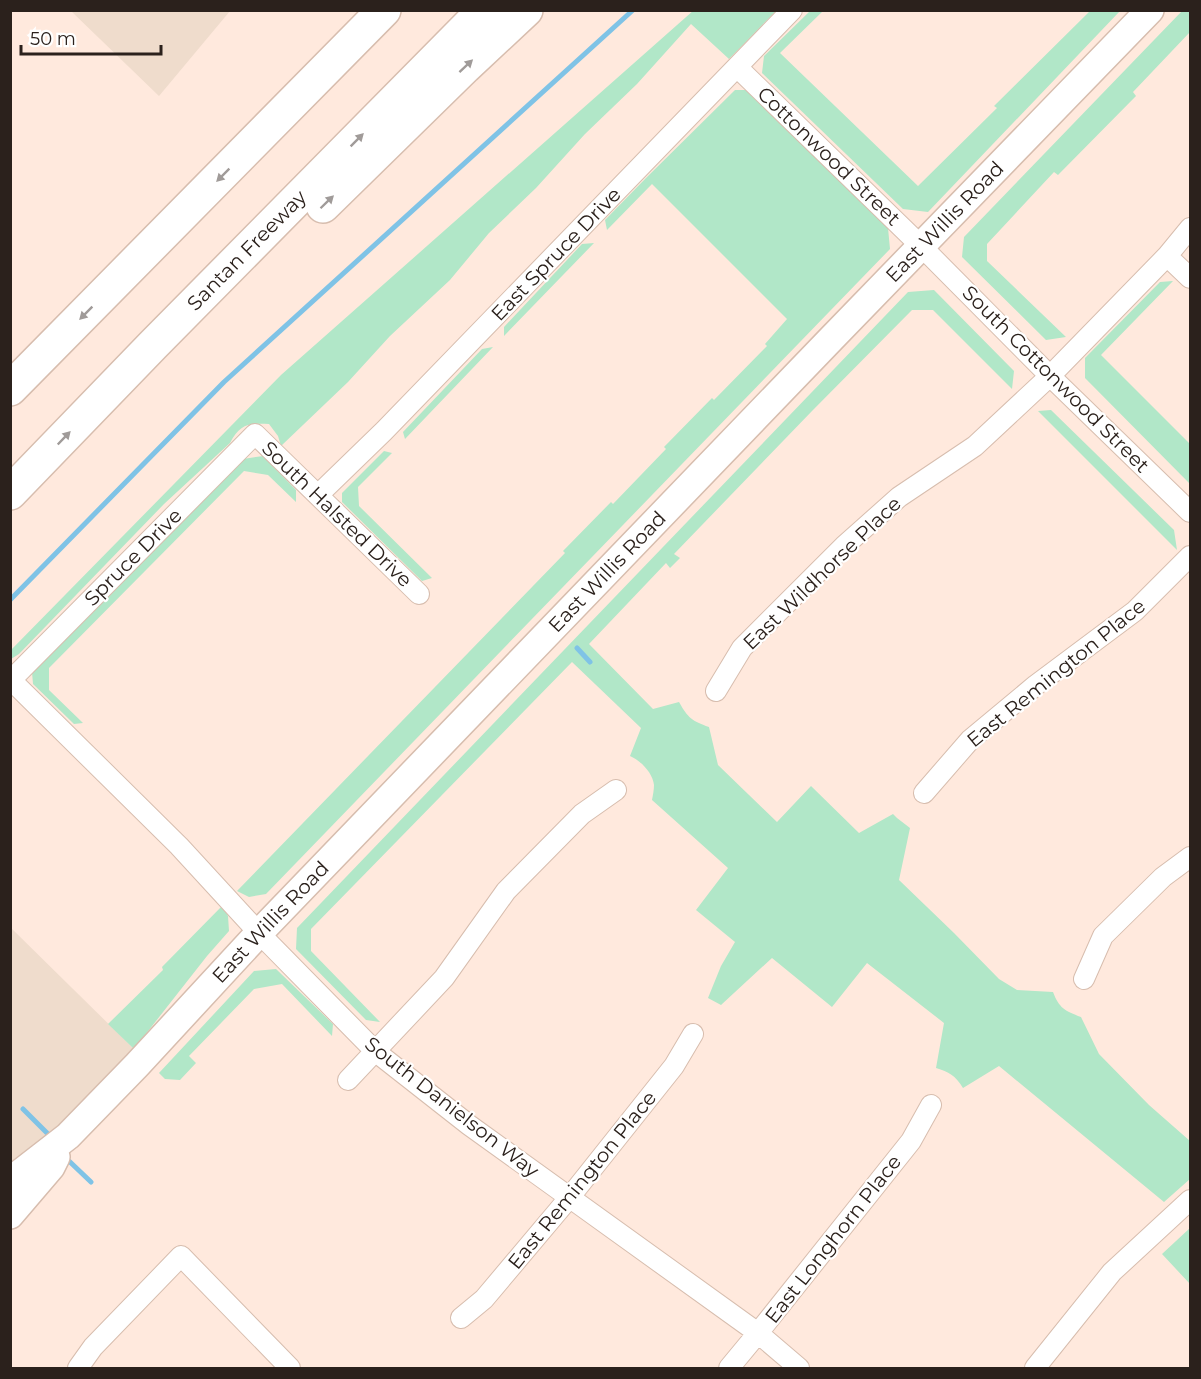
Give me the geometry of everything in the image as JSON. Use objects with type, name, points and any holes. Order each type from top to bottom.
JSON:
[{"type":"highway","points":[[264,133],[318,51],[354,10]]},
{"type":"highway","points":[[10,389],[384,10]]},
{"type":"highway","name":"Santan Freeway","points":[[10,493],[484,10]]},
{"type":"highway","points":[[153,345],[233,293],[526,10]]},
{"type":"street","name":"East Spruce Drive","points":[[318,495],[400,415],[792,10]]},
{"type":"street","name":"East Willis Road","points":[[10,1181],[68,1137],[259,933],[1150,10]]},
{"type":"street","name":"Cottonwood Street","points":[[737,67],[921,246]]},
{"type":"street","name":"East Wildhorse Place","points":[[716,691],[742,648],[844,546],[899,497],[975,446],[1050,376],[1167,256],[1191,228]]},
{"type":"street","name":"South Cottonwood Street","points":[[921,246],[1050,376],[1191,512]]},
{"type":"street","points":[[1167,256],[1191,278]]},
{"type":"street","name":"South Halsted Drive","points":[[255,434],[419,594]]},
{"type":"street","name":"Spruce Drive","points":[[11,680],[255,434]]},
{"type":"street","name":"East Remington Place","points":[[924,793],[970,740],[1036,685],[1135,611],[1191,556]]},
{"type":"street","name":"South Danielson Way","points":[[11,680],[179,846],[259,933],[376,1052],[469,1125],[758,1334],[799,1368]]},
{"type":"street","points":[[348,1080],[444,978],[506,891],[582,814],[616,790]]},
{"type":"street","points":[[1084,979],[1103,936],[1163,877],[1191,857]]},
{"type":"street","name":"East Remington Place","points":[[461,1318],[484,1299],[570,1198],[674,1066],[693,1034]]},
{"type":"street","name":"East Longhorn Place","points":[[729,1368],[911,1141],[931,1106]]},
{"type":"street","name":"East Willis Road","points":[[10,1215],[51,1167],[68,1137]]},
{"type":"street","points":[[1035,1368],[1112,1272],[1191,1200]]},
{"type":"street","points":[[78,1368],[93,1347],[181,1256],[290,1368]]},
{"type":"shaded area","points":[[71,11],[230,11],[159,96]]},
{"type":"shaded area","points":[[10,927],[134,1049],[82,1111],[10,1174]]},
{"type":"green space","points":[[694,10],[776,11],[729,59],[691,24],[637,84],[489,233],[450,280],[390,336],[348,382],[281,446],[278,436],[269,424],[256,424],[241,428],[230,443],[164,504],[19,654],[11,659],[11,650],[281,375]]},
{"type":"green space","points":[[810,11],[823,11],[780,53],[918,186],[997,108],[994,106],[1090,11],[1120,11],[928,212],[903,209],[762,73],[764,56]]},
{"type":"green space","points":[[1182,11],[1190,11],[1190,32],[1133,92],[1136,96],[1058,175],[1054,172],[987,244],[987,261],[1066,337],[1046,340],[962,257],[964,237]]},
{"type":"green space","points":[[735,90],[748,90],[888,228],[890,249],[266,894],[249,897],[237,891],[565,553],[563,551],[666,449],[664,447],[767,346],[765,344],[787,319],[652,184],[607,230],[605,220]]},
{"type":"green space","points":[[594,243],[504,336],[504,327],[582,244]]},
{"type":"green space","points":[[1173,281],[1101,355],[1190,444],[1190,484],[1085,378],[1085,358],[1160,282]]},
{"type":"green space","points":[[934,290],[1014,371],[1012,389],[933,310],[912,310],[674,554],[680,558],[670,568],[666,563],[589,644],[653,709],[679,702],[691,718],[709,727],[718,765],[777,822],[811,786],[859,833],[893,814],[910,828],[899,880],[999,979],[1017,990],[1053,992],[1063,1008],[1081,1017],[1099,1054],[1149,1105],[1190,1141],[1190,1179],[1164,1202],[999,1066],[963,1088],[951,1075],[936,1068],[944,1023],[867,963],[832,1007],[772,958],[721,1005],[708,998],[721,966],[735,942],[696,910],[728,868],[652,800],[654,785],[649,772],[630,756],[641,728],[572,662],[311,929],[311,951],[380,1022],[366,1020],[296,949],[297,928],[908,292]]},
{"type":"green space","points":[[493,347],[405,439],[403,432],[482,349]]},
{"type":"green space","points":[[1051,410],[1174,530],[1177,550],[1038,411]]},
{"type":"green space","points":[[384,451],[392,453],[358,487],[359,506],[432,578],[422,581],[342,502],[342,493]]},
{"type":"green space","points":[[263,456],[296,490],[296,502],[268,475],[244,471],[49,668],[49,690],[83,723],[74,724],[33,684],[32,672],[243,459]]},
{"type":"green space","points":[[222,906],[228,916],[229,931],[134,1049],[108,1024],[163,970],[162,967]]},
{"type":"green space","points":[[276,969],[333,1024],[332,1036],[282,984],[254,989],[189,1056],[196,1063],[180,1080],[165,1079],[159,1073],[254,971]]},
{"type":"green space","points":[[1190,1228],[1190,1284],[1162,1254]]},
{"type":"waterway","points":[[10,600],[224,382],[633,10]]},
{"type":"waterway","points":[[577,648],[590,662]]},
{"type":"waterway","points":[[23,1109],[47,1133]]},
{"type":"waterway","points":[[69,1161],[91,1182]]}]
